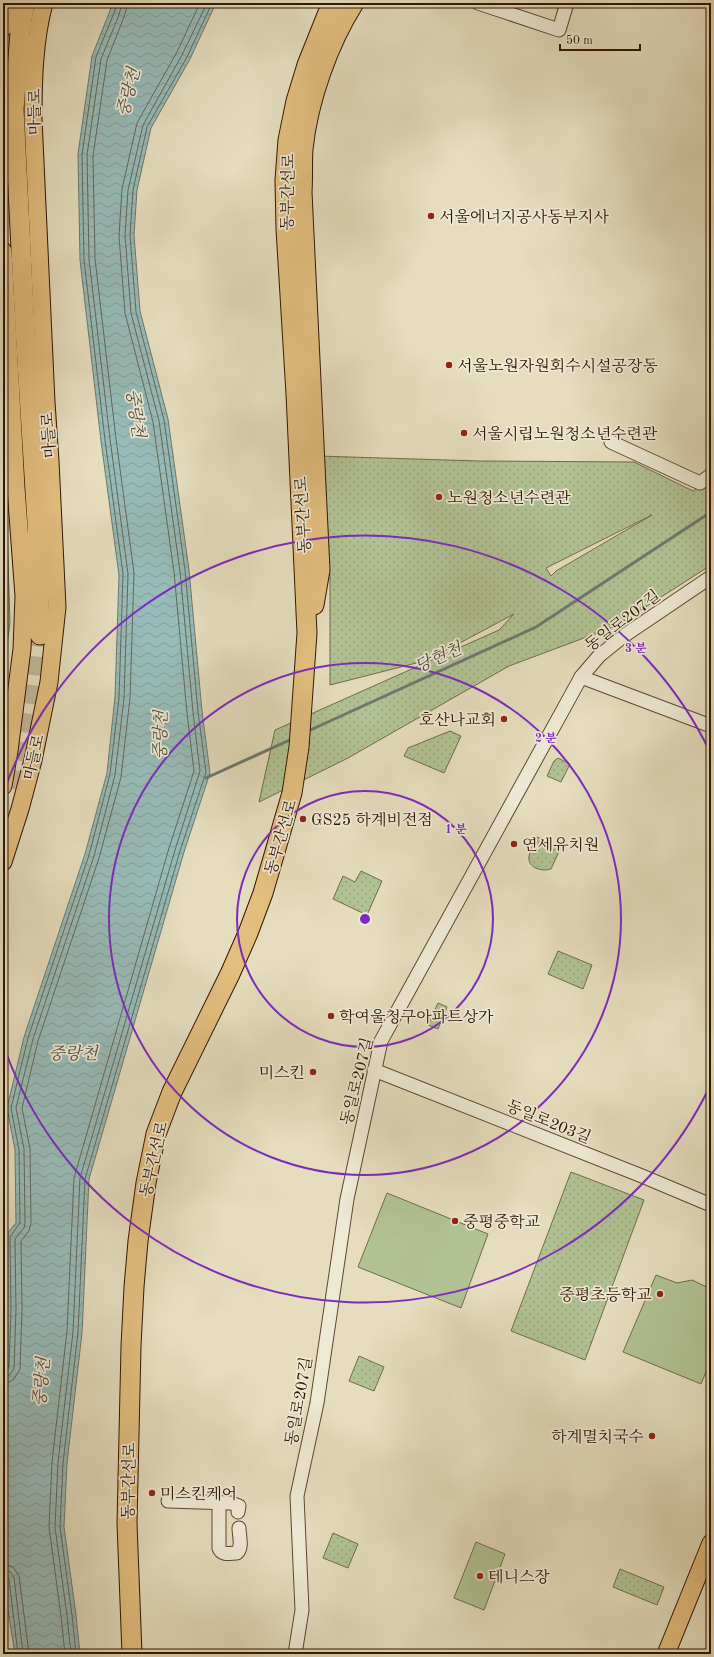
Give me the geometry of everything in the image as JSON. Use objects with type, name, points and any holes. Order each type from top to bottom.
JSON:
[{"type":"highway","points":[[13,3],[6,62],[5,97],[16,173]]},
{"type":"highway","points":[[25,3],[14,109],[16,173],[37,523],[40,635]]},
{"type":"highway","name":"동부간선로","points":[[132,1654],[127,1523],[134,1287],[138,1241],[146,1183],[156,1134],[172,1092],[230,974],[248,933],[272,866],[292,793],[299,747],[307,633],[296,394],[286,229],[285,180],[288,140],[296,101],[307,65],[327,14],[333,3]]},
{"type":"highway","points":[[307,633],[320,570],[303,200],[303,150],[310,110],[322,70],[354,3]]},
{"type":"highway","points":[[127,1523],[135,1566],[144,1654]]},
{"type":"main road","points":[[3,28],[8,3]]},
{"type":"main road","name":"마들로","points":[[3,862],[20,809],[33,760],[49,682],[57,607],[50,461],[45,394],[33,119],[33,92],[38,34],[44,3]]},
{"type":"main road","name":"마들로","points":[[3,251],[16,488],[24,596],[22,649],[3,786]]},
{"type":"main road","points":[[666,1654],[711,1543]]},
{"type":"street","points":[[478,3],[559,30],[567,3]]},
{"type":"street","points":[[611,442],[700,483],[711,475]]},
{"type":"street","name":"동일로207길","points":[[295,1654],[302,1610],[297,1496],[317,1403],[347,1198],[381,1041],[581,677],[599,656],[625,635],[711,578]]},
{"type":"street","points":[[581,677],[711,726]]},
{"type":"street","name":"동일로203길","points":[[374,1070],[642,1176],[711,1205]]},
{"type":"street","points":[[168,1501],[238,1505],[238,1512]]},
{"type":"street","points":[[219,1504],[220,1552],[223,1554],[237,1553],[239,1551],[239,1528]]},
{"type":"green space","points":[[318,456],[479,461],[634,462],[693,491],[711,480],[711,565],[616,626],[509,666],[348,758],[259,802],[275,730],[499,630],[514,614],[428,660],[330,685],[330,576]],"holes":[[[652,515],[556,571],[551,576],[546,568]]]},
{"type":"green space","points":[[6,500],[10,622],[3,676],[3,501]]},
{"type":"green space","points":[[450,731],[461,736],[444,773],[404,756],[408,748]]},
{"type":"green space","points":[[558,758],[570,764],[561,782],[547,776],[554,761]]},
{"type":"green space","points":[[537,837],[561,847],[551,869],[543,870],[530,864],[529,856]]},
{"type":"green space","points":[[361,871],[382,881],[367,915],[333,899],[343,876],[355,882]]},
{"type":"green space","points":[[558,951],[592,965],[583,989],[548,974]]},
{"type":"green space","points":[[438,1003],[447,1007],[438,1029],[428,1025]]},
{"type":"green space","points":[[571,1172],[644,1200],[585,1360],[511,1331]]},
{"type":"green space","points":[[387,1193],[488,1234],[461,1308],[358,1267]]},
{"type":"green space","points":[[656,1275],[677,1283],[692,1280],[711,1289],[711,1360],[701,1384],[623,1352]]},
{"type":"green space","points":[[359,1356],[384,1367],[374,1391],[349,1381]]},
{"type":"green space","points":[[333,1533],[358,1544],[348,1568],[323,1558]]},
{"type":"green space","name":"테니스장","points":[[476,1542],[505,1554],[484,1610],[454,1598]]},
{"type":"green space","points":[[620,1569],[664,1587],[657,1605],[613,1587]]},
{"type":"water","name":"중랑천","points":[[113,3],[216,3],[190,59],[151,128],[137,190],[134,235],[140,311],[168,419],[189,570],[202,711],[210,773],[184,852],[89,1179],[82,1333],[67,1463],[64,1527],[80,1654],[15,1654],[5,1592],[3,1528],[3,1436],[7,1309],[6,1235],[16,1223],[15,1150],[7,1108],[24,1037],[85,854],[107,773],[115,697],[119,575],[101,441],[80,260],[78,154],[92,56]]},
{"type":"waterway","name":"당현천","points":[[306,732],[536,627],[711,512]]},
{"type":"waterway","name":"당현천","points":[[206,778],[292,739]]},
{"type":"tunnel","points":[[18,790],[32,713],[40,635]]},
{"type":"place","name":"서울에너지공사동부지사","points":[[431,216]]},
{"type":"place","name":"서울노원자원회수시설공장동","points":[[449,365]]},
{"type":"place","name":"서울시립노원청소년수련관","points":[[464,433]]},
{"type":"place","name":"노원청소년수련관","points":[[439,497]]},
{"type":"place","name":"호산나교회","points":[[504,719]]},
{"type":"place","name":"GS25 하계비전점","points":[[303,819]]},
{"type":"place","name":"연세유치원","points":[[514,844]]},
{"type":"place","name":"학여울청구아파트상가","points":[[331,1016]]},
{"type":"place","name":"미스킨","points":[[313,1072]]},
{"type":"place","name":"중평중학교","points":[[455,1221]]},
{"type":"place","name":"중평초등학교","points":[[660,1294]]},
{"type":"place","name":"하계멸치국수","points":[[652,1436]]},
{"type":"place","name":"미스킨케어","points":[[152,1493]]},
{"type":"place","name":"테니스장","points":[[480,1576]]}]
